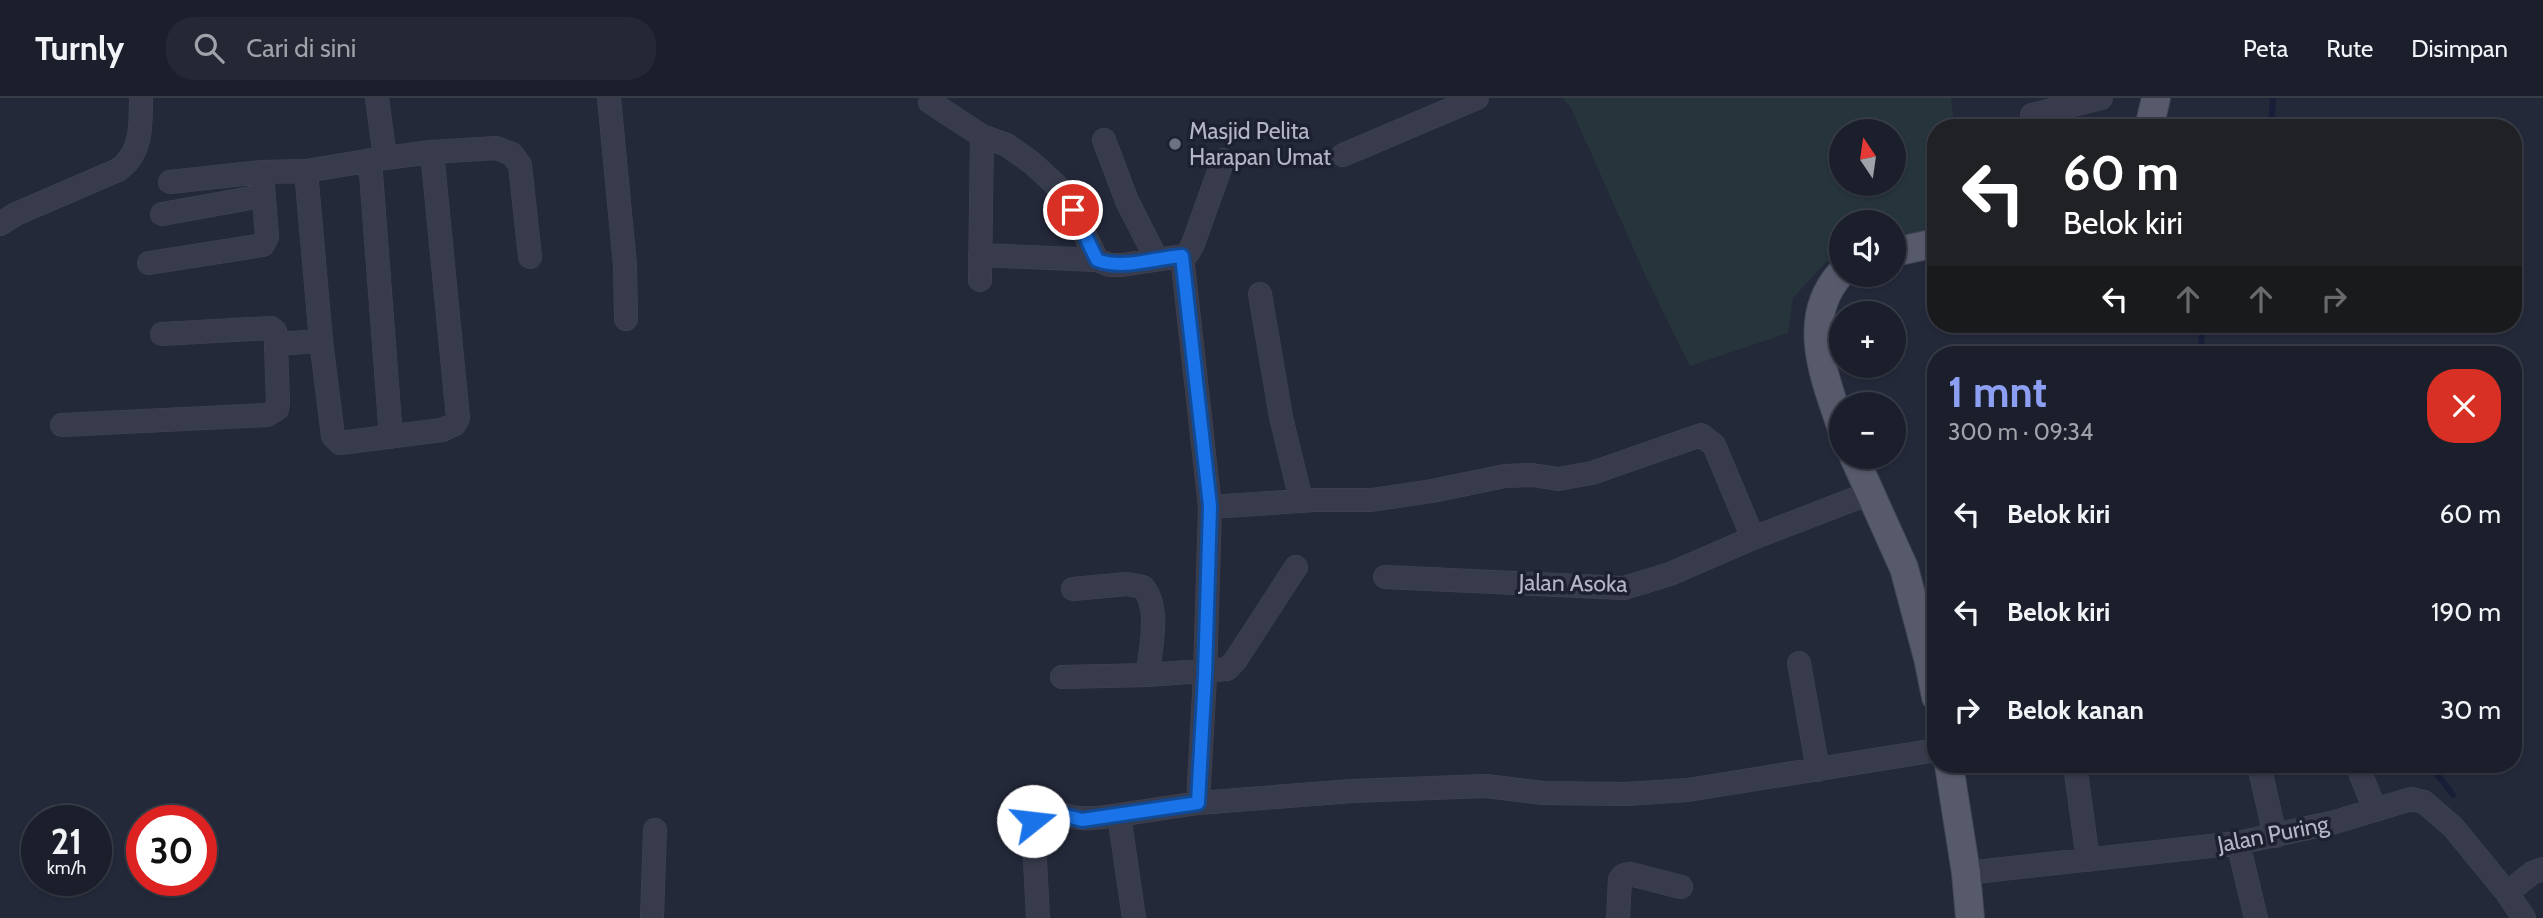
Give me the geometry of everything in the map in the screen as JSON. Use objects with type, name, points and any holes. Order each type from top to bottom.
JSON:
[{"type":"main road","points":[[2151,119],[2156,98]]},
{"type":"main road","points":[[1906,250],[1927,245]]},
{"type":"main road","points":[[1830,392],[1819,349],[1820,316],[1824,297],[1831,287]]},
{"type":"main road","points":[[1859,469],[1904,568],[1927,654]]},
{"type":"main road","points":[[1950,773],[1966,873],[1970,918]]},
{"type":"street","points":[[0,224],[16,214],[108,175],[128,163],[136,152],[141,98]]},
{"type":"street","points":[[377,98],[391,437]]},
{"type":"street","points":[[609,98],[625,265],[626,319]]},
{"type":"street","points":[[1343,155],[1477,98]]},
{"type":"street","points":[[2032,115],[2101,98]]},
{"type":"street","points":[[930,102],[982,136],[1007,145],[1055,184],[1073,210],[1097,260]]},
{"type":"street","points":[[980,281],[982,136]]},
{"type":"street","points":[[1104,140],[1127,201],[1156,258]]},
{"type":"street","points":[[170,182],[262,172],[306,171],[432,152],[496,148],[512,154],[520,165],[530,257]]},
{"type":"street","points":[[306,171],[321,341],[335,440],[340,443],[442,430],[458,420],[432,152]]},
{"type":"street","points":[[980,255],[1097,260],[1110,265],[1182,256],[1188,253],[1193,244],[1223,160]]},
{"type":"street","points":[[149,263],[263,245],[267,237],[262,172]]},
{"type":"street","points":[[162,214],[262,196]]},
{"type":"street","points":[[1182,256],[1210,506],[1198,803]]},
{"type":"street","points":[[1260,294],[1281,417],[1301,500]]},
{"type":"street","points":[[62,425],[267,415],[277,409],[276,344],[275,331],[271,328],[162,334]]},
{"type":"street","points":[[276,344],[321,341]]},
{"type":"street","points":[[1210,506],[1301,500],[1371,500],[1505,476],[1532,475],[1559,479],[1592,473],[1701,435],[1714,445],[1753,538]]},
{"type":"street","name":"Jalan Asoka","points":[[1385,577],[1624,588],[1670,574],[1753,538],[1870,493]]},
{"type":"street","points":[[1062,677],[1222,671],[1236,661],[1296,566]]},
{"type":"street","points":[[1073,589],[1127,584],[1143,587],[1151,597],[1153,614],[1148,675]]},
{"type":"street","points":[[1799,663],[1818,770]]},
{"type":"street","points":[[1038,918],[1033,821],[1036,814],[1048,808],[1082,820],[1198,803],[1352,791],[1486,786],[1543,793],[1626,794],[1688,790],[1927,752]]},
{"type":"street","points":[[2076,773],[2088,860]]},
{"type":"street","points":[[2261,773],[2275,836]]},
{"type":"street","points":[[2360,773],[2375,810]]},
{"type":"street","name":"Jalan Puring","points":[[1966,873],[2238,844],[2410,799],[2424,802],[2453,827],[2524,918]]},
{"type":"street","points":[[1119,815],[1133,918]]},
{"type":"street","points":[[652,918],[655,830]]},
{"type":"street","points":[[2238,844],[2256,918]]},
{"type":"street","points":[[2507,893],[2532,873],[2543,869]]},
{"type":"street","points":[[1618,918],[1620,879],[1625,874],[1681,887]]},
{"type":"shaded area","points":[[1563,98],[1951,98],[1954,119],[1927,119],[1927,237],[1906,242],[1906,210],[1829,210],[1829,261],[1793,298],[1788,333],[1690,366],[1647,279],[1571,108]]},
{"type":"waterway","points":[[2272,119],[2273,98]]},
{"type":"waterway","points":[[2201,346],[2202,333]]},
{"type":"waterway","points":[[2436,773],[2453,795]]},
{"type":"place","name":"Masjid Pelita Harapan Umat","points":[[1175,144]]},
{"type":"route","points":[[1033,821],[1044,808],[1082,820],[1198,803],[1210,506],[1182,256],[1122,265],[1110,265],[1097,260],[1073,210]]}]
